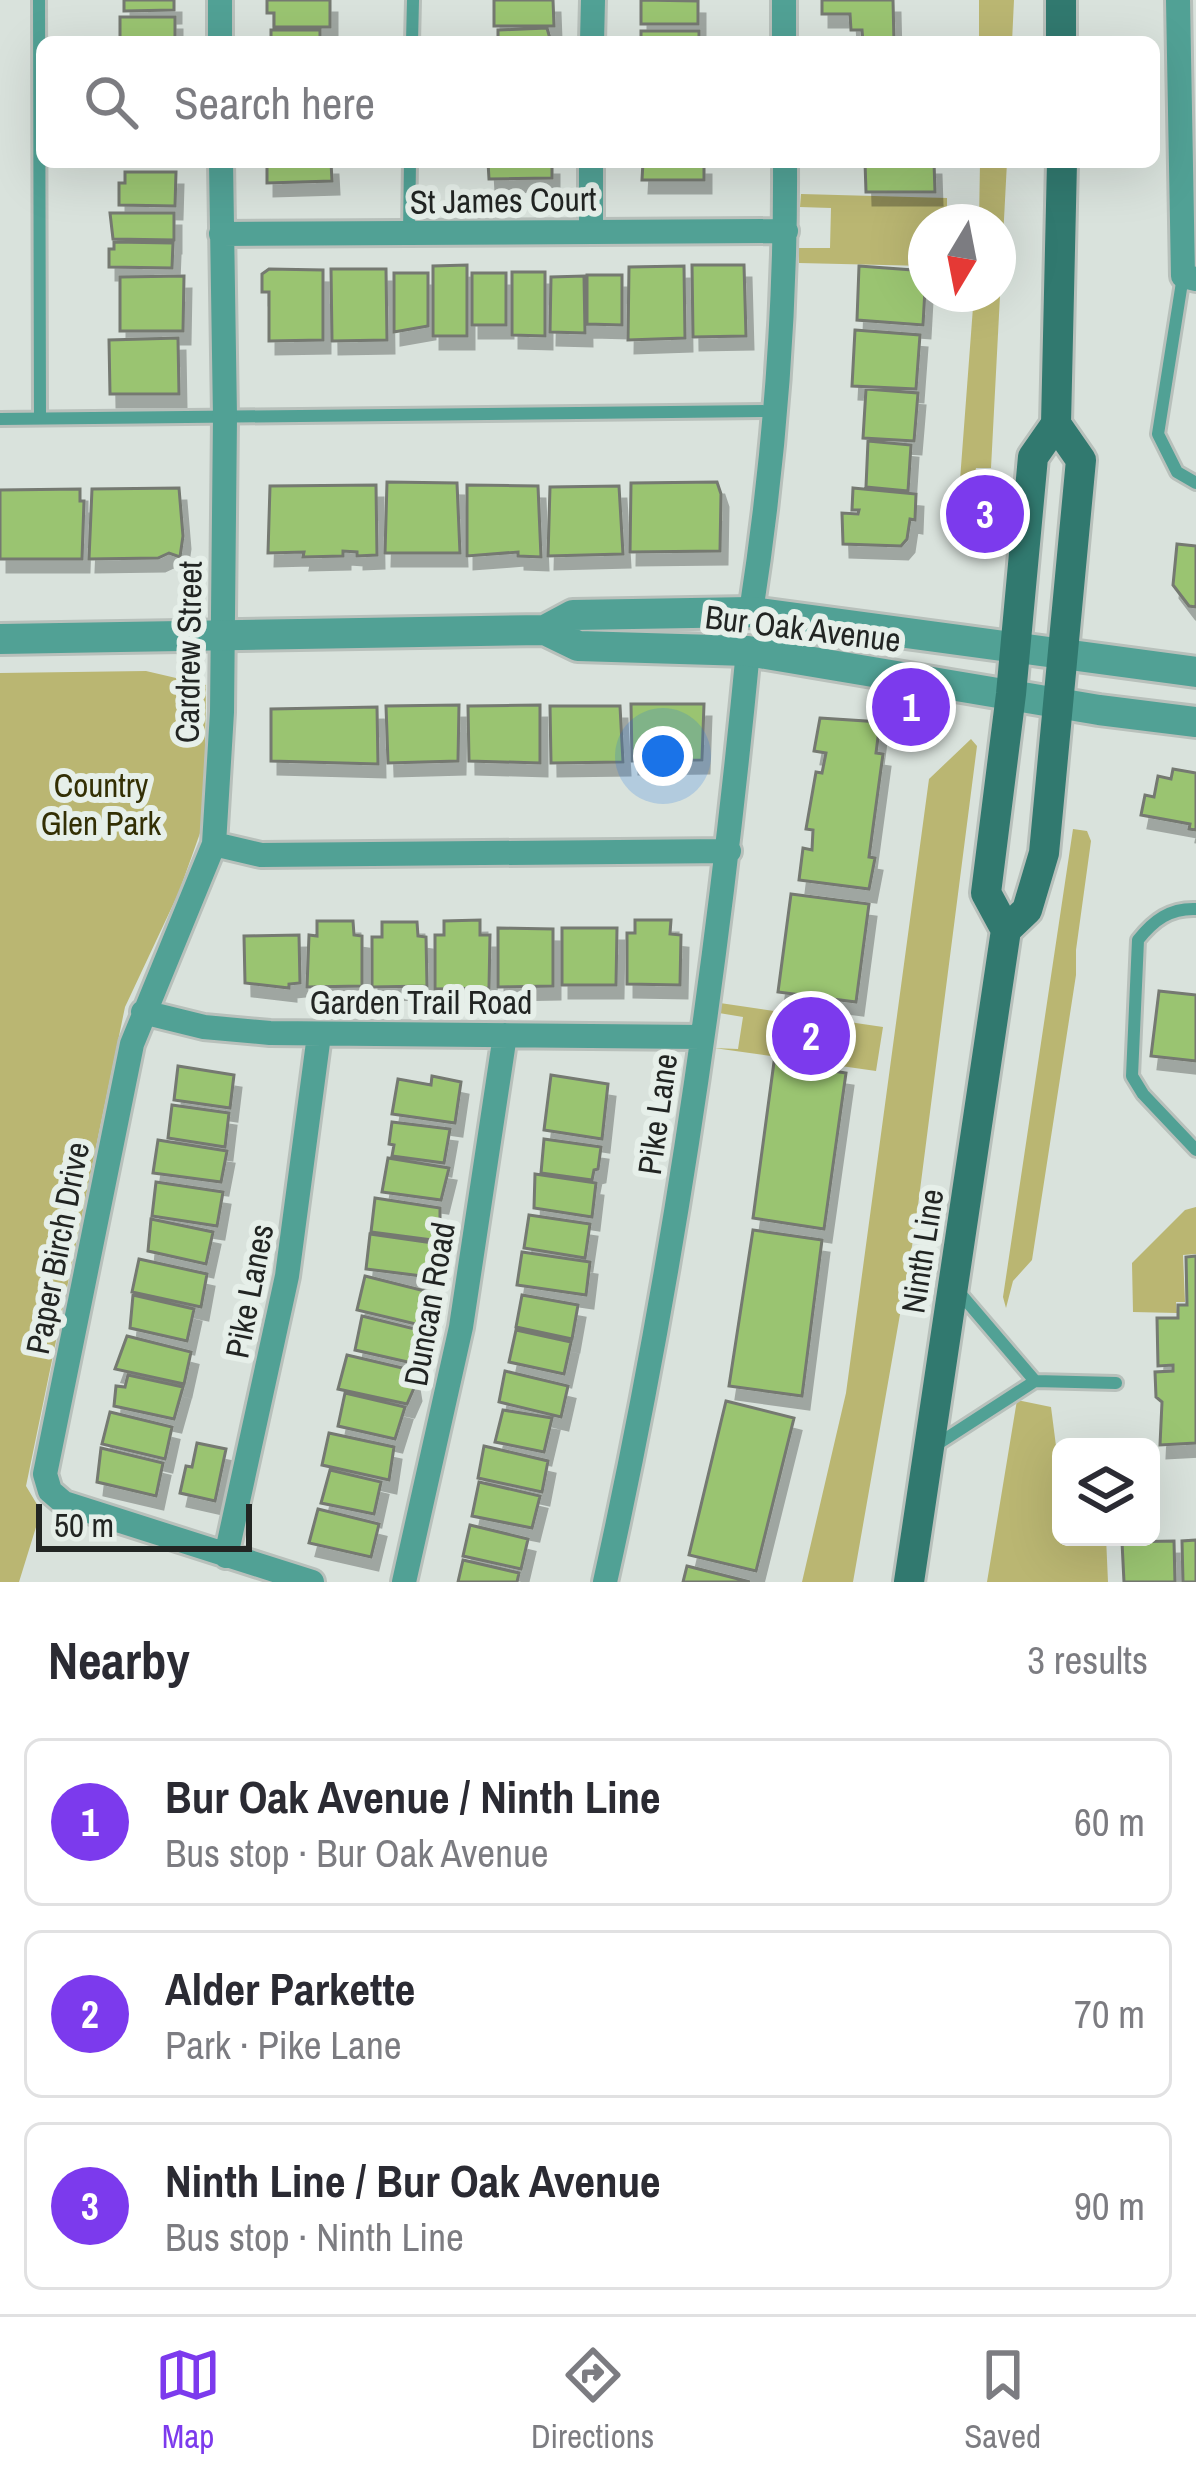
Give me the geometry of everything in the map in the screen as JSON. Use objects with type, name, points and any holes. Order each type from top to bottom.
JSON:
[{"type":"main road","points":[[1061,0],[1061,36]]},
{"type":"main road","name":"Ninth Line","points":[[909,1582],[1006,930],[986,893],[1033,458],[1056,424],[1062,168]]},
{"type":"main road","name":"Ninth Line","points":[[1006,930],[1028,910],[1044,854],[1066,653],[1081,460],[1056,424]]},
{"type":"street","points":[[220,0],[220,36]]},
{"type":"street","points":[[592,0],[592,36]]},
{"type":"street","points":[[784,0],[784,36]]},
{"type":"street","points":[[1178,0],[1189,278]]},
{"type":"street","name":"Cardrew Street","points":[[214,844],[222,712],[221,168]]},
{"type":"street","points":[[591,168],[591,231]]},
{"type":"street","points":[[751,612],[771,478],[786,231],[785,168]]},
{"type":"street","name":"St James Court","points":[[221,234],[786,231]]},
{"type":"street","name":"Bur Oak Avenue","points":[[0,639],[545,630],[573,615],[751,612],[1196,672]]},
{"type":"street","name":"Bur Oak Avenue","points":[[545,630],[578,646],[748,651],[1196,722]]},
{"type":"street","name":"Pike Lane","points":[[605,1582],[656,1347],[729,851],[748,651]]},
{"type":"street","points":[[214,844],[261,855],[729,851]]},
{"type":"street","name":"Paper Birch Drive","points":[[214,844],[143,1012],[126,1069],[46,1484],[64,1503],[226,1556]]},
{"type":"street","name":"Garden Trail Road","points":[[143,1012],[223,1030],[320,1035],[701,1037]]},
{"type":"street","name":"Pike Lanes","points":[[226,1556],[287,1276],[320,1035]]},
{"type":"street","name":"Duncan Road","points":[[404,1582],[460,1327],[505,1035]]},
{"type":"street","points":[[226,1556],[312,1582]]},
{"type":"lane","points":[[39,0],[39,36]]},
{"type":"lane","points":[[412,0],[412,36]]},
{"type":"lane","points":[[39,168],[40,418]]},
{"type":"lane","points":[[409,234],[410,168]]},
{"type":"lane","points":[[1189,278],[1158,434],[1177,472],[1196,484]]},
{"type":"lane","points":[[0,419],[776,411]]},
{"type":"lane","points":[[1196,909],[1164,915],[1138,940],[1131,1053],[1135,1083],[1196,1150]]},
{"type":"lane","points":[[954,1286],[1035,1381]]},
{"type":"lane","points":[[928,1450],[1035,1381],[1116,1383]]},
{"type":"green space","points":[[979,0],[1014,0],[1012,36],[979,36]]},
{"type":"green space","points":[[980,168],[1007,168],[1005,204],[979,204]]},
{"type":"green space","points":[[801,194],[947,198],[947,204],[908,204],[908,266],[799,263],[799,248],[830,248],[831,208],[800,207]]},
{"type":"green space","points":[[973,312],[999,312],[991,468],[976,468],[973,482],[960,480]]},
{"type":"green space","name":"Country Glen Park","points":[[146,671],[206,685],[204,822],[179,892],[125,1007],[26,1486],[41,1511],[19,1582],[0,1582],[0,673]]},
{"type":"green space","points":[[971,739],[977,746],[915,1229],[853,1582],[802,1582],[846,1393],[929,779]]},
{"type":"green space","points":[[1073,829],[1087,831],[1091,841],[1076,975],[1032,1260],[1013,1281],[1006,1308],[1003,1297]]},
{"type":"green space","points":[[720,1003],[883,1027],[876,1071],[714,1048],[738,1049],[743,1017],[719,1013]]},
{"type":"green space","points":[[1196,1207],[1196,1254],[1183,1255],[1185,1302],[1176,1302],[1177,1313],[1133,1312],[1132,1263],[1185,1210]]},
{"type":"green space","points":[[1017,1400],[1051,1407],[1055,1438],[1052,1546],[1106,1546],[1108,1582],[987,1582]]},
{"type":"building","points":[[124,0],[174,0],[174,10],[124,11]]},
{"type":"building","points":[[267,0],[330,0],[330,27],[274,27]]},
{"type":"building","points":[[494,0],[553,0],[554,26],[494,26]]},
{"type":"building","points":[[641,0],[698,1],[698,24],[641,24]]},
{"type":"building","points":[[822,0],[893,0],[894,36],[862,36],[862,30],[851,30],[850,14],[822,14]]},
{"type":"building","points":[[120,17],[175,17],[175,36],[120,36]]},
{"type":"building","points":[[547,28],[549,36],[498,36],[498,30]]},
{"type":"building","points":[[271,30],[320,30],[320,36],[271,36]]},
{"type":"building","points":[[641,31],[699,31],[699,36],[641,36]]},
{"type":"building","points":[[267,168],[331,168],[332,181],[267,183]]},
{"type":"building","points":[[488,168],[552,168],[552,178],[489,179]]},
{"type":"building","points":[[643,168],[704,168],[704,180],[642,180]]},
{"type":"building","points":[[865,168],[934,168],[935,192],[866,192]]},
{"type":"building","points":[[125,172],[176,172],[175,206],[119,205],[119,183],[125,183]]},
{"type":"building","points":[[110,213],[174,213],[174,240],[113,239]]},
{"type":"building","points":[[114,242],[173,243],[172,268],[109,267]]},
{"type":"building","points":[[467,265],[467,336],[433,336],[433,266]]},
{"type":"building","points":[[692,265],[744,265],[746,336],[693,337]]},
{"type":"building","points":[[684,266],[685,338],[628,340],[629,267]]},
{"type":"building","points":[[859,266],[908,270],[908,312],[924,312],[923,325],[857,320]]},
{"type":"building","points":[[269,269],[323,270],[323,340],[269,341],[269,292],[262,292],[262,274]]},
{"type":"building","points":[[331,269],[386,269],[387,340],[332,341]]},
{"type":"building","points":[[512,272],[545,272],[545,336],[512,335]]},
{"type":"building","points":[[394,273],[428,273],[428,326],[394,332]]},
{"type":"building","points":[[472,273],[506,273],[506,325],[472,325]]},
{"type":"building","points":[[587,275],[622,275],[622,325],[587,324]]},
{"type":"building","points":[[184,276],[183,331],[120,331],[120,277]]},
{"type":"building","points":[[584,276],[585,333],[550,332],[551,277]]},
{"type":"building","points":[[855,330],[920,335],[916,389],[852,386]]},
{"type":"building","points":[[178,338],[179,394],[110,394],[109,340]]},
{"type":"building","points":[[866,389],[918,393],[914,441],[863,438]]},
{"type":"building","points":[[868,441],[911,445],[908,491],[866,487]]},
{"type":"building","points":[[387,482],[457,483],[460,553],[385,553]]},
{"type":"building","points":[[717,482],[720,551],[630,552],[631,483]]},
{"type":"building","points":[[376,485],[377,555],[268,553],[270,486]]},
{"type":"building","points":[[467,485],[538,486],[541,557],[518,556],[518,552],[467,556]]},
{"type":"building","points":[[619,486],[623,554],[548,556],[550,487]]},
{"type":"building","points":[[179,488],[180,557],[169,553],[158,558],[89,559],[92,489]]},
{"type":"building","points":[[853,488],[916,494],[915,520],[910,519],[901,546],[843,544],[842,513],[858,514],[859,510],[852,510]]},
{"type":"building","points":[[80,489],[80,501],[84,501],[82,559],[0,559],[0,490]]},
{"type":"building","points":[[1177,544],[1196,546],[1196,607],[1189,606],[1173,585]]},
{"type":"building","points":[[631,704],[704,704],[702,760],[632,761]]},
{"type":"building","points":[[459,705],[458,761],[388,763],[386,706]]},
{"type":"building","points":[[540,705],[540,763],[469,761],[468,706]]},
{"type":"building","points":[[550,706],[620,706],[623,762],[551,763]]},
{"type":"building","points":[[377,707],[378,764],[271,761],[271,709]]},
{"type":"building","points":[[820,718],[880,722],[876,753],[883,754],[869,889],[799,880],[803,848],[812,850],[813,830],[806,829],[816,772],[822,773],[826,753],[814,751]]},
{"type":"building","points":[[1173,769],[1196,773],[1196,830],[1189,829],[1190,824],[1141,815],[1145,795],[1154,797],[1158,776],[1171,779]]},
{"type":"building","points":[[791,894],[869,904],[856,1002],[778,992]]},
{"type":"building","points":[[480,920],[480,935],[490,935],[489,988],[435,989],[435,935],[444,935],[444,921]]},
{"type":"building","points":[[635,920],[671,920],[670,934],[681,935],[680,985],[627,984],[627,933],[635,933]]},
{"type":"building","points":[[317,921],[353,921],[354,935],[362,936],[362,986],[307,987],[309,935],[317,936]]},
{"type":"building","points":[[382,922],[417,922],[418,936],[426,937],[427,986],[372,987],[372,937],[382,937]]},
{"type":"building","points":[[498,928],[553,929],[553,986],[498,987]]},
{"type":"building","points":[[562,928],[617,928],[616,985],[562,985]]},
{"type":"building","points":[[299,935],[300,983],[289,984],[289,988],[245,983],[244,936]]},
{"type":"building","points":[[1159,991],[1196,995],[1196,1061],[1151,1056]]},
{"type":"building","points":[[774,1062],[846,1073],[824,1229],[753,1218]]},
{"type":"building","points":[[178,1066],[234,1075],[230,1108],[174,1100]]},
{"type":"building","points":[[551,1075],[608,1084],[602,1139],[544,1130]]},
{"type":"building","points":[[432,1076],[461,1082],[455,1123],[392,1114],[398,1079],[431,1085]]},
{"type":"building","points":[[172,1105],[229,1113],[225,1147],[168,1138]]},
{"type":"building","points":[[392,1122],[450,1129],[444,1163],[392,1156]]},
{"type":"building","points":[[544,1139],[601,1147],[592,1180],[541,1173]]},
{"type":"building","points":[[158,1140],[227,1151],[221,1182],[153,1173]]},
{"type":"building","points":[[388,1158],[449,1168],[441,1200],[382,1192]]},
{"type":"building","points":[[535,1174],[596,1183],[592,1217],[534,1208]]},
{"type":"building","points":[[156,1182],[223,1192],[217,1226],[152,1216]]},
{"type":"building","points":[[375,1198],[440,1208],[440,1241],[371,1232]]},
{"type":"building","points":[[529,1215],[590,1224],[585,1258],[524,1248]]},
{"type":"building","points":[[151,1219],[213,1232],[206,1264],[148,1251]]},
{"type":"building","points":[[753,1230],[822,1240],[802,1396],[729,1386]]},
{"type":"building","points":[[370,1234],[440,1244],[430,1277],[366,1269]]},
{"type":"building","points":[[522,1252],[590,1262],[586,1295],[517,1285]]},
{"type":"building","points":[[1196,1256],[1196,1443],[1160,1445],[1162,1402],[1156,1397],[1155,1372],[1173,1371],[1173,1365],[1158,1366],[1157,1318],[1178,1318],[1178,1305],[1187,1305],[1186,1257]]},
{"type":"building","points":[[139,1259],[207,1274],[201,1307],[132,1292]]},
{"type":"building","points":[[365,1276],[433,1293],[424,1326],[357,1310]]},
{"type":"building","points":[[133,1295],[194,1309],[187,1341],[130,1328]]},
{"type":"building","points":[[522,1295],[578,1305],[572,1339],[516,1327]]},
{"type":"building","points":[[362,1316],[423,1331],[412,1363],[355,1350]]},
{"type":"building","points":[[516,1330],[571,1342],[564,1374],[509,1362]]},
{"type":"building","points":[[127,1336],[191,1352],[184,1384],[115,1369]]},
{"type":"building","points":[[347,1355],[411,1370],[414,1388],[407,1404],[338,1389]]},
{"type":"building","points":[[505,1371],[568,1386],[561,1417],[499,1402]]},
{"type":"building","points":[[128,1375],[183,1387],[174,1419],[114,1406],[116,1386],[125,1387]]},
{"type":"building","points":[[345,1393],[405,1407],[395,1439],[338,1426]]},
{"type":"building","points":[[726,1401],[794,1418],[756,1571],[689,1555]]},
{"type":"building","points":[[503,1410],[552,1418],[544,1452],[495,1442]]},
{"type":"building","points":[[110,1412],[172,1427],[165,1459],[102,1444]]},
{"type":"building","points":[[329,1433],[394,1447],[389,1480],[322,1465]]},
{"type":"building","points":[[197,1443],[226,1449],[215,1501],[180,1493]]},
{"type":"building","points":[[484,1446],[548,1461],[542,1492],[478,1478]]},
{"type":"building","points":[[101,1448],[163,1463],[156,1496],[97,1482]]},
{"type":"building","points":[[330,1470],[381,1482],[374,1514],[321,1503]]},
{"type":"building","points":[[479,1482],[540,1496],[532,1528],[472,1516]]},
{"type":"building","points":[[318,1509],[379,1524],[371,1557],[309,1543]]},
{"type":"building","points":[[470,1525],[528,1539],[521,1569],[463,1556]]},
{"type":"building","points":[[1196,1540],[1196,1582],[1183,1582],[1182,1541]]},
{"type":"building","points":[[1160,1541],[1174,1541],[1175,1582],[1124,1582],[1122,1546],[1160,1546]]},
{"type":"building","points":[[463,1560],[519,1573],[517,1582],[458,1582]]},
{"type":"building","points":[[687,1566],[750,1582],[683,1582]]},
{"type":"place","name":"Ninth Line / Bur Oak Avenue","points":[[985,514]]},
{"type":"place","name":"Bur Oak Avenue / Ninth Line","points":[[911,707]]},
{"type":"place","name":"Alder Parkette","points":[[811,1036]]}]
